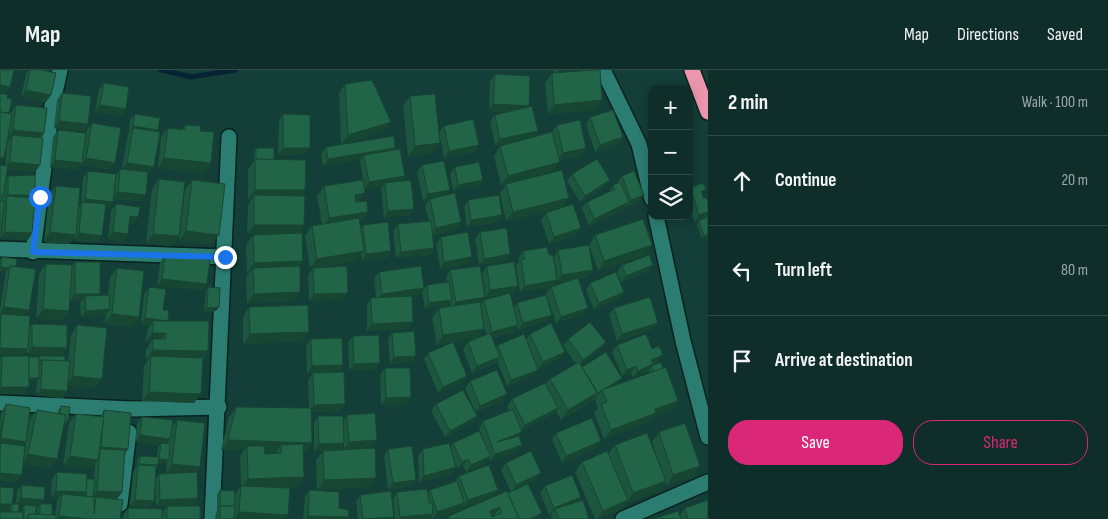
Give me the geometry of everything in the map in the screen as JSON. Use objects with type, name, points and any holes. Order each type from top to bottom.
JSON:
[{"type":"highway","points":[[692,70],[708,112]]},
{"type":"street","points":[[33,252],[52,106],[60,70]]},
{"type":"street","points":[[603,70],[639,144],[648,182]]},
{"type":"street","points":[[212,519],[219,407],[229,137]]},
{"type":"street","points":[[657,220],[683,341],[708,437]]},
{"type":"street","points":[[0,250],[225,257]]},
{"type":"street","points":[[0,403],[131,409],[219,407]]},
{"type":"street","points":[[120,504],[131,409]]},
{"type":"street","points":[[623,519],[708,482]]},
{"type":"building","points":[[0,70],[14,70],[10,87],[0,85]]},
{"type":"building","points":[[30,70],[56,73],[51,95],[26,90]]},
{"type":"building","points":[[600,70],[602,100],[554,105],[552,73]]},
{"type":"building","points":[[495,74],[530,76],[529,106],[493,104]]},
{"type":"building","points":[[372,80],[391,122],[348,135],[345,84]]},
{"type":"building","points":[[104,83],[129,87],[126,109],[100,105]]},
{"type":"building","points":[[0,93],[8,95],[7,98],[12,99],[9,113],[0,112]]},
{"type":"building","points":[[62,93],[91,96],[88,124],[59,121]]},
{"type":"building","points":[[435,94],[440,143],[415,146],[410,96]]},
{"type":"building","points":[[16,105],[47,108],[44,133],[13,130]]},
{"type":"building","points":[[532,106],[538,131],[500,139],[495,115]]},
{"type":"building","points":[[613,110],[623,137],[600,145],[590,117]]},
{"type":"building","points":[[0,112],[12,114],[4,158],[0,157]]},
{"type":"building","points":[[135,114],[160,118],[158,130],[133,126]]},
{"type":"building","points":[[283,114],[310,115],[310,148],[283,148]]},
{"type":"building","points":[[473,119],[479,145],[449,151],[444,126]]},
{"type":"building","points":[[580,120],[586,148],[563,153],[557,125]]},
{"type":"building","points":[[92,123],[121,128],[115,163],[86,158]]},
{"type":"building","points":[[185,125],[201,126],[200,131],[214,132],[211,163],[164,158],[168,128],[185,130]]},
{"type":"building","points":[[133,128],[160,132],[154,167],[127,163]]},
{"type":"building","points":[[58,130],[86,133],[82,163],[55,160]]},
{"type":"building","points":[[552,132],[560,162],[508,176],[500,146]]},
{"type":"building","points":[[12,135],[43,138],[40,165],[10,162]]},
{"type":"building","points":[[394,136],[395,148],[328,159],[326,147]]},
{"type":"building","points":[[256,148],[274,148],[274,160],[256,159]]},
{"type":"building","points":[[400,149],[405,176],[369,182],[364,155]]},
{"type":"building","points":[[255,159],[306,160],[305,190],[255,190]]},
{"type":"building","points":[[597,159],[610,180],[585,196],[572,174]]},
{"type":"building","points":[[444,161],[450,190],[428,194],[422,165]]},
{"type":"building","points":[[479,162],[483,180],[458,185],[455,167]]},
{"type":"building","points":[[0,165],[8,166],[3,196],[0,195]]},
{"type":"building","points":[[120,169],[148,172],[146,195],[118,192]]},
{"type":"building","points":[[562,170],[569,198],[513,212],[506,184]]},
{"type":"building","points":[[88,171],[116,174],[113,202],[85,199]]},
{"type":"building","points":[[634,171],[644,195],[631,200],[622,176]]},
{"type":"building","points":[[35,175],[35,195],[8,195],[8,176]]},
{"type":"building","points":[[159,179],[185,182],[179,236],[153,234]]},
{"type":"building","points":[[192,180],[225,184],[219,235],[186,231]]},
{"type":"building","points":[[363,180],[365,193],[355,195],[356,202],[367,201],[368,212],[329,218],[324,186]]},
{"type":"building","points":[[411,180],[414,209],[388,211],[385,183]]},
{"type":"building","points":[[620,182],[629,202],[594,219],[587,202],[615,189],[613,185]]},
{"type":"building","points":[[703,183],[706,190],[701,191],[704,199],[706,197],[708,202],[708,212],[699,215],[693,197],[693,187]]},
{"type":"building","points":[[56,186],[80,188],[76,235],[50,232]]},
{"type":"building","points":[[455,193],[461,222],[436,228],[430,199]]},
{"type":"building","points":[[254,195],[305,196],[304,225],[254,225]]},
{"type":"building","points":[[499,195],[502,215],[471,220],[468,200]]},
{"type":"building","points":[[7,196],[35,198],[32,233],[5,232]]},
{"type":"building","points":[[0,200],[4,201],[1,233],[0,233]]},
{"type":"building","points":[[82,202],[106,204],[102,236],[79,233]]},
{"type":"building","points":[[116,204],[140,207],[138,217],[130,216],[128,234],[113,232]]},
{"type":"building","points":[[573,204],[581,228],[554,237],[546,213]]},
{"type":"building","points":[[708,217],[708,234],[704,236],[699,220]]},
{"type":"building","points":[[359,218],[364,251],[317,259],[312,226]]},
{"type":"building","points":[[643,219],[652,245],[604,261],[595,235]]},
{"type":"building","points":[[431,221],[434,248],[401,252],[398,224]]},
{"type":"building","points":[[388,222],[391,251],[366,254],[363,225]]},
{"type":"building","points":[[507,228],[510,254],[484,259],[480,232]]},
{"type":"building","points":[[468,232],[472,257],[444,262],[441,237]]},
{"type":"building","points":[[302,233],[303,261],[254,263],[253,235]]},
{"type":"building","points":[[589,245],[593,270],[562,275],[558,250]]},
{"type":"building","points":[[547,247],[549,255],[553,255],[557,280],[525,286],[521,260],[525,259],[523,251]]},
{"type":"building","points":[[165,255],[210,260],[207,284],[162,279]]},
{"type":"building","points":[[649,255],[653,265],[626,276],[622,265]]},
{"type":"building","points":[[2,257],[17,259],[16,267],[1,267]]},
{"type":"building","points":[[75,262],[100,262],[100,294],[75,294]]},
{"type":"building","points":[[514,262],[518,286],[490,290],[487,266]]},
{"type":"building","points":[[46,264],[72,265],[69,311],[43,309]]},
{"type":"building","points":[[10,266],[36,269],[29,310],[4,307]]},
{"type":"building","points":[[300,266],[300,292],[254,294],[253,268]]},
{"type":"building","points":[[347,266],[348,293],[314,294],[313,268]]},
{"type":"building","points":[[421,266],[424,288],[382,294],[379,272]]},
{"type":"building","points":[[480,266],[485,297],[456,302],[450,270]]},
{"type":"building","points":[[117,268],[144,271],[139,317],[112,314]]},
{"type":"building","points":[[616,272],[624,292],[599,303],[590,283]]},
{"type":"building","points":[[578,278],[588,308],[561,317],[551,287]]},
{"type":"building","points":[[449,282],[452,300],[429,303],[427,285]]},
{"type":"building","points":[[149,287],[166,289],[163,310],[169,310],[168,321],[145,318]]},
{"type":"building","points":[[208,287],[220,288],[219,307],[207,308]]},
{"type":"building","points":[[510,293],[518,325],[492,332],[484,300]]},
{"type":"building","points":[[109,295],[110,309],[86,311],[85,296]]},
{"type":"building","points":[[546,295],[552,315],[523,323],[517,303]]},
{"type":"building","points":[[412,296],[413,322],[372,324],[371,298]]},
{"type":"building","points":[[650,297],[658,323],[622,334],[614,308]]},
{"type":"building","points":[[480,302],[484,329],[443,335],[439,308]]},
{"type":"building","points":[[308,305],[309,332],[250,334],[249,307]]},
{"type":"building","points":[[1,314],[30,316],[28,349],[0,348]]},
{"type":"building","points":[[153,321],[209,321],[208,351],[153,350],[153,339],[166,339],[166,333],[153,333]]},
{"type":"building","points":[[590,322],[606,342],[583,360],[568,339]]},
{"type":"building","points":[[551,323],[565,352],[543,362],[530,334]]},
{"type":"building","points":[[32,324],[67,325],[67,348],[32,347]]},
{"type":"building","points":[[77,325],[107,328],[102,379],[73,376]]},
{"type":"building","points":[[414,331],[416,356],[394,357],[392,333]]},
{"type":"building","points":[[490,333],[500,357],[477,366],[468,342]]},
{"type":"building","points":[[524,334],[538,370],[511,380],[498,345]]},
{"type":"building","points":[[646,334],[652,349],[659,346],[663,355],[651,360],[653,364],[638,371],[636,366],[627,370],[617,345]]},
{"type":"building","points":[[379,335],[380,363],[354,364],[353,336]]},
{"type":"building","points":[[342,338],[343,365],[312,366],[311,339]]},
{"type":"building","points":[[453,342],[467,376],[443,387],[428,353]]},
{"type":"building","points":[[606,352],[622,378],[598,393],[582,367]]},
{"type":"building","points":[[2,356],[29,356],[29,387],[1,387]]},
{"type":"building","points":[[40,356],[65,356],[65,361],[42,360],[40,362]]},
{"type":"building","points":[[151,356],[203,358],[201,394],[149,392]]},
{"type":"building","points":[[29,357],[39,357],[39,378],[29,378]]},
{"type":"building","points":[[42,360],[70,361],[67,391],[41,389]]},
{"type":"building","points":[[579,362],[597,393],[568,410],[550,379]]},
{"type":"building","points":[[661,362],[663,368],[654,372],[651,366]]},
{"type":"building","points":[[666,367],[678,401],[655,409],[656,413],[611,430],[601,404],[607,402],[602,390]]},
{"type":"building","points":[[385,368],[410,368],[411,397],[386,398]]},
{"type":"building","points":[[497,370],[507,394],[480,406],[470,381]]},
{"type":"building","points":[[344,372],[345,404],[314,405],[313,373]]},
{"type":"building","points":[[545,383],[558,408],[525,425],[512,399]]},
{"type":"building","points":[[463,390],[477,416],[450,431],[436,404]]},
{"type":"building","points":[[6,404],[30,408],[26,442],[1,438]]},
{"type":"building","points":[[61,406],[70,407],[68,420],[65,420],[66,415],[60,414]]},
{"type":"building","points":[[236,407],[311,408],[312,443],[228,440]]},
{"type":"building","points":[[513,409],[522,432],[497,442],[519,436],[522,445],[495,454],[483,421]]},
{"type":"building","points":[[37,410],[66,415],[57,459],[28,454]]},
{"type":"building","points":[[104,410],[131,413],[128,449],[101,447]]},
{"type":"building","points":[[375,413],[377,440],[349,442],[347,415]]},
{"type":"building","points":[[76,414],[104,417],[98,460],[70,456]]},
{"type":"building","points":[[318,416],[343,416],[344,443],[319,444]]},
{"type":"building","points":[[142,417],[173,420],[170,439],[140,435]]},
{"type":"building","points":[[592,418],[601,441],[566,456],[556,433]]},
{"type":"building","points":[[0,420],[2,420],[0,442]]},
{"type":"building","points":[[177,420],[205,423],[200,467],[172,464]]},
{"type":"building","points":[[685,423],[700,466],[673,475],[659,432]]},
{"type":"building","points":[[479,431],[491,456],[471,465],[468,459],[462,462],[453,443]]},
{"type":"building","points":[[647,433],[666,481],[633,493],[615,445]]},
{"type":"building","points":[[1,443],[25,446],[22,475],[0,473]]},
{"type":"building","points":[[161,443],[170,444],[169,460],[159,459]]},
{"type":"building","points":[[449,443],[456,467],[424,476],[423,449]]},
{"type":"building","points":[[303,444],[304,477],[248,479],[247,446],[264,446],[265,454],[281,453],[281,445]]},
{"type":"building","points":[[412,446],[416,480],[393,483],[388,449]]},
{"type":"building","points":[[375,448],[376,478],[324,480],[323,451]]},
{"type":"building","points":[[100,449],[125,450],[122,492],[97,491]]},
{"type":"building","points":[[531,451],[541,473],[516,485],[506,463]]},
{"type":"building","points":[[607,451],[628,500],[603,511],[582,462]]},
{"type":"building","points":[[140,456],[159,457],[158,465],[139,464]]},
{"type":"building","points":[[138,465],[156,466],[154,501],[135,500]]},
{"type":"building","points":[[489,465],[498,490],[468,500],[459,476]]},
{"type":"building","points":[[57,472],[87,474],[87,492],[56,491]]},
{"type":"building","points":[[197,472],[198,498],[160,500],[159,474]]},
{"type":"building","points":[[572,475],[581,497],[554,508],[545,486]]},
{"type":"building","points":[[87,479],[95,479],[93,497],[86,497]]},
{"type":"building","points":[[457,481],[464,503],[437,512],[430,490]]},
{"type":"building","points":[[528,484],[542,513],[530,519],[519,519],[508,493]]},
{"type":"building","points":[[22,485],[45,487],[44,500],[21,498]]},
{"type":"building","points":[[241,486],[290,488],[288,515],[239,512]]},
{"type":"building","points":[[0,487],[14,488],[12,504],[0,504]]},
{"type":"building","points":[[427,489],[429,503],[432,503],[433,514],[400,517],[397,492]]},
{"type":"building","points":[[220,490],[235,491],[234,506],[220,506]]},
{"type":"building","points":[[309,490],[339,492],[339,508],[348,510],[349,517],[308,516]]},
{"type":"building","points":[[391,491],[394,517],[363,519],[360,495]]},
{"type":"building","points":[[507,491],[519,519],[450,519],[449,516]],"holes":[[[500,507],[502,513],[492,517],[490,511]]]},
{"type":"building","points":[[62,494],[94,497],[94,514],[96,497],[123,500],[120,519],[87,519],[59,516]]},
{"type":"building","points":[[583,500],[589,519],[559,519],[555,509]]},
{"type":"building","points":[[708,500],[708,519],[688,519],[685,508]]},
{"type":"building","points":[[12,504],[19,504],[19,512],[12,512]]},
{"type":"building","points":[[40,504],[52,504],[52,515],[40,515]]},
{"type":"building","points":[[24,505],[36,506],[36,514],[29,514],[24,519]]},
{"type":"building","points":[[167,506],[200,506],[200,519],[167,519]]},
{"type":"building","points":[[220,506],[235,506],[234,519],[220,519]]},
{"type":"building","points":[[128,508],[162,509],[162,519],[128,519]]},
{"type":"building","points":[[678,511],[681,519],[653,519]]},
{"type":"building","points":[[0,512],[23,512],[23,519],[0,519]]},
{"type":"building","points":[[29,514],[56,515],[56,519],[28,519]]},
{"type":"waterway","points":[[161,70],[191,77],[235,70]]},
{"type":"route","points":[[40,197],[33,252],[225,257]]}]
